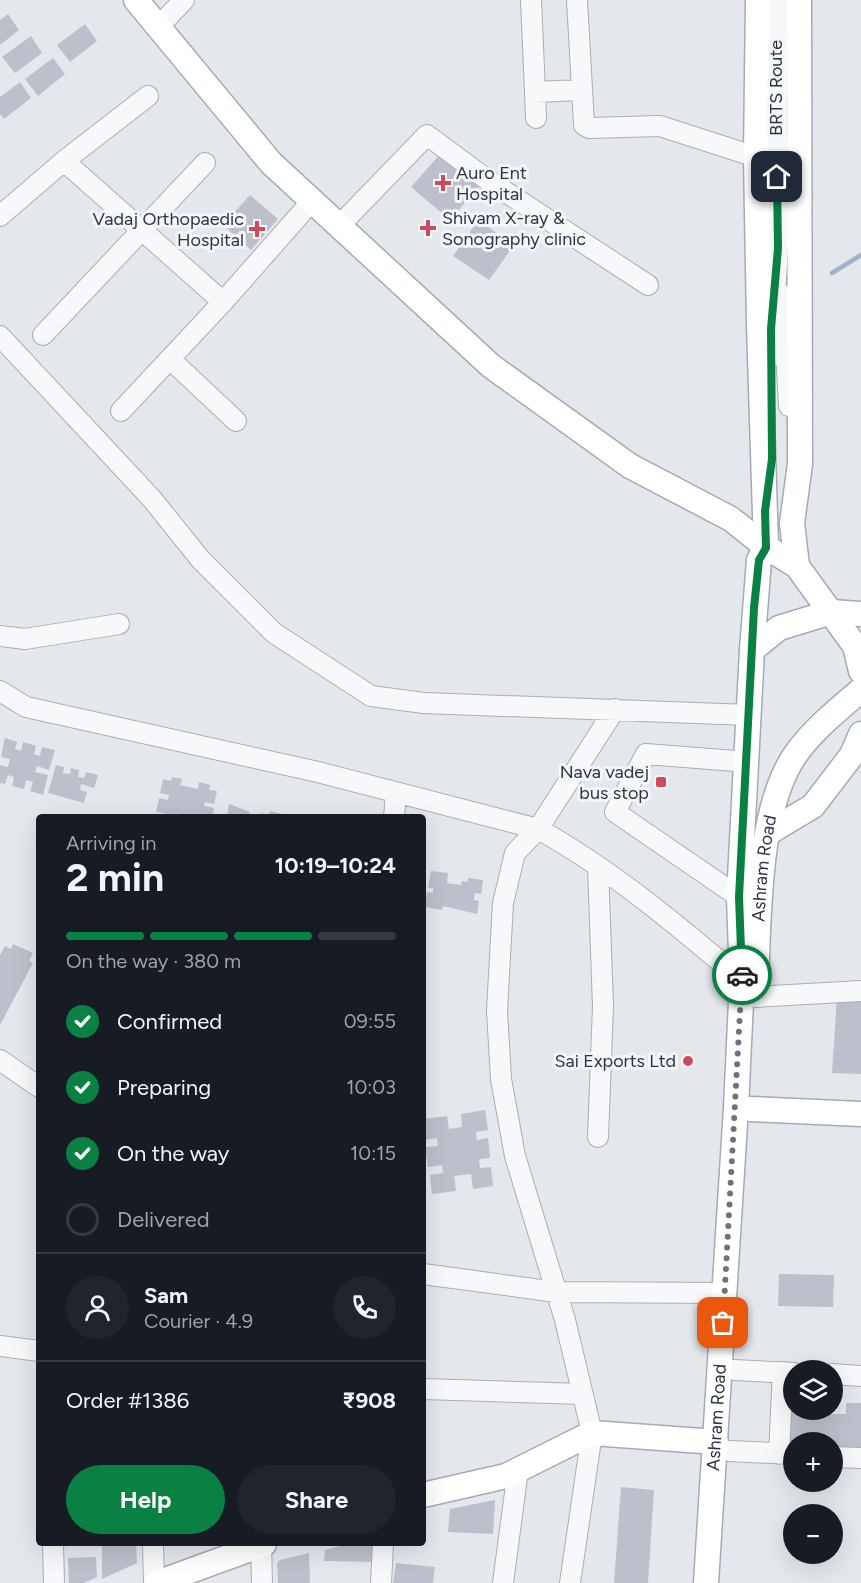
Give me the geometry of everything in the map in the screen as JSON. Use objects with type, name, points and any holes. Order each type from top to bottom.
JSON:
[{"type":"main road","points":[[121,0],[262,171],[484,375],[624,476],[725,530],[763,554],[797,566]]},
{"type":"main road","points":[[136,0],[271,163],[491,366],[630,466],[731,519],[763,554]]},
{"type":"main road","name":"Ashram Road","points":[[706,1583],[722,1446],[734,1370],[750,1109],[749,989],[739,897],[748,762],[752,650],[763,554],[765,511],[762,467],[756,157],[758,0]]},
{"type":"main road","points":[[799,0],[800,464],[792,522],[797,566],[855,646],[861,671]]},
{"type":"main road","points":[[752,650],[779,628],[831,612],[861,614]]},
{"type":"main road","name":"Ashram Road","points":[[720,1583],[725,1293],[749,989],[763,860],[776,793],[797,751],[828,718],[861,690]]},
{"type":"main road","points":[[768,833],[813,807],[852,755],[861,734]]},
{"type":"main road","points":[[750,1109],[861,1114]]},
{"type":"main road","points":[[426,1495],[506,1476],[592,1433],[722,1446]]},
{"type":"main road","points":[[157,1583],[257,1546]]},
{"type":"street","points":[[158,27],[183,0]]},
{"type":"street","points":[[531,0],[536,117]]},
{"type":"street","points":[[577,0],[582,120],[589,128],[660,126],[756,157]]},
{"type":"street","name":"BRTS Route","points":[[777,0],[778,248],[786,329],[781,459]]},
{"type":"street","points":[[535,92],[581,90]]},
{"type":"street","points":[[0,216],[64,161],[148,96]]},
{"type":"street","points":[[339,226],[427,135],[489,181],[648,285]]},
{"type":"street","points":[[64,161],[223,302]]},
{"type":"street","points":[[43,335],[205,163]]},
{"type":"street","points":[[121,411],[223,302],[304,210]]},
{"type":"street","points":[[0,336],[152,500],[201,560],[273,633],[371,696],[424,703],[615,708],[749,715]]},
{"type":"street","points":[[170,359],[236,422]]},
{"type":"street","points":[[781,459],[795,498]]},
{"type":"street","points":[[765,511],[781,459]]},
{"type":"street","points":[[0,636],[25,639],[119,624]]},
{"type":"street","points":[[0,691],[26,707],[307,770],[538,829],[598,867],[674,922],[749,989],[861,991]]},
{"type":"street","points":[[570,1583],[592,1433],[556,1292],[515,1156],[501,1079],[497,1011],[503,903],[515,853],[538,829],[615,708]]},
{"type":"street","points":[[739,897],[615,812],[646,754],[748,762]]},
{"type":"street","points":[[394,814],[396,793]]},
{"type":"street","points":[[597,1137],[603,1006],[598,867]]},
{"type":"street","points":[[0,1060],[36,1085]]},
{"type":"street","points":[[426,1274],[556,1292],[725,1293]]},
{"type":"street","points":[[0,1346],[36,1351]]},
{"type":"street","points":[[734,1370],[783,1372]]},
{"type":"street","points":[[843,1375],[861,1376]]},
{"type":"street","points":[[426,1389],[583,1394]]},
{"type":"street","points":[[722,1446],[783,1454]]},
{"type":"street","points":[[843,1457],[861,1458]]},
{"type":"street","points":[[503,1583],[518,1470]]},
{"type":"street","points":[[53,1546],[54,1583]]},
{"type":"street","points":[[153,1546],[157,1583]]},
{"type":"street","points":[[262,1546],[262,1583]]},
{"type":"street","points":[[381,1583],[383,1546]]},
{"type":"building","points":[[8,14],[19,30],[0,45],[0,20]]},
{"type":"building","points":[[85,24],[97,41],[70,62],[57,45]]},
{"type":"building","points":[[31,36],[42,53],[15,73],[2,57]]},
{"type":"building","points":[[53,58],[65,74],[38,96],[25,79]]},
{"type":"building","points":[[20,82],[31,98],[4,119],[0,114],[0,97]]},
{"type":"building","points":[[442,152],[480,185],[450,220],[411,187]]},
{"type":"building","points":[[250,195],[278,219],[251,250],[223,225]]},
{"type":"building","points":[[478,220],[514,245],[489,280],[453,256]]},
{"type":"building","points":[[5,738],[17,742],[15,749],[21,751],[23,742],[36,746],[34,754],[40,756],[42,747],[55,750],[49,770],[37,766],[35,772],[48,775],[43,795],[30,791],[33,782],[26,780],[24,789],[12,786],[14,777],[8,775],[5,784],[0,783],[0,765],[8,767],[10,759],[1,757]]},
{"type":"building","points":[[56,765],[64,767],[63,773],[70,774],[71,768],[79,770],[78,777],[84,778],[86,772],[98,775],[94,788],[81,784],[80,790],[87,792],[84,803],[48,793]]},
{"type":"building","points":[[172,777],[182,779],[180,785],[198,789],[199,782],[210,785],[209,790],[217,791],[214,804],[205,802],[204,806],[214,808],[213,814],[156,812],[159,798],[168,800],[169,795],[160,793],[163,779],[171,781]]},
{"type":"building","points":[[229,804],[250,812],[250,814],[227,814]]},
{"type":"building","points":[[431,871],[448,873],[447,883],[461,885],[462,881],[467,882],[468,878],[483,880],[481,894],[475,893],[474,900],[479,901],[477,914],[443,906],[442,910],[426,907],[427,892],[433,893],[433,888],[428,888]]},
{"type":"building","points":[[13,944],[33,953],[29,961],[33,963],[0,1025],[0,955],[5,946],[11,949]]},
{"type":"building","points":[[837,997],[861,998],[861,1074],[832,1073]]},
{"type":"building","points":[[485,1110],[488,1130],[476,1132],[477,1140],[488,1138],[490,1158],[479,1159],[480,1168],[491,1167],[493,1186],[473,1189],[471,1174],[454,1176],[456,1191],[432,1194],[430,1175],[443,1173],[442,1165],[428,1167],[426,1147],[438,1146],[437,1138],[426,1140],[426,1119],[447,1116],[449,1129],[462,1127],[461,1114]]},
{"type":"building","points":[[779,1274],[834,1275],[833,1307],[778,1306]]},
{"type":"building","points":[[846,1403],[861,1403],[861,1460],[843,1459],[843,1432],[788,1432],[788,1420],[843,1420],[843,1414],[846,1414]]},
{"type":"building","points":[[621,1487],[654,1490],[648,1583],[614,1583]]},
{"type":"building","points":[[495,1500],[493,1534],[448,1532],[450,1509]]},
{"type":"building","points":[[102,1546],[136,1546],[137,1563],[102,1579]]},
{"type":"building","points":[[340,1546],[373,1546],[373,1562],[324,1561],[325,1550]]},
{"type":"building","points":[[309,1553],[310,1583],[278,1583],[277,1563],[280,1560]]},
{"type":"building","points":[[96,1557],[97,1577],[84,1583],[69,1583],[68,1558]]},
{"type":"building","points":[[396,1563],[435,1567],[433,1583],[393,1583]]},
{"type":"waterway","points":[[832,273],[861,255]]},
{"type":"way so far","points":[[723,1323],[742,975]]},
{"type":"place","name":"Auro Ent Hospital","points":[[443,183]]},
{"type":"place","name":"Shivam X-ray & Sonography clinic","points":[[428,228]]},
{"type":"place","name":"Vadaj Orthopaedic Hospital","points":[[257,229]]},
{"type":"place","name":"Nava vadej bus stop","points":[[661,782]]},
{"type":"place","name":"Sai Exports Ltd","points":[[688,1061]]},
{"type":"route","points":[[742,975],[739,897],[748,762],[754,608],[759,560],[766,548],[765,511],[772,459],[771,329],[778,248],[777,177]]}]
